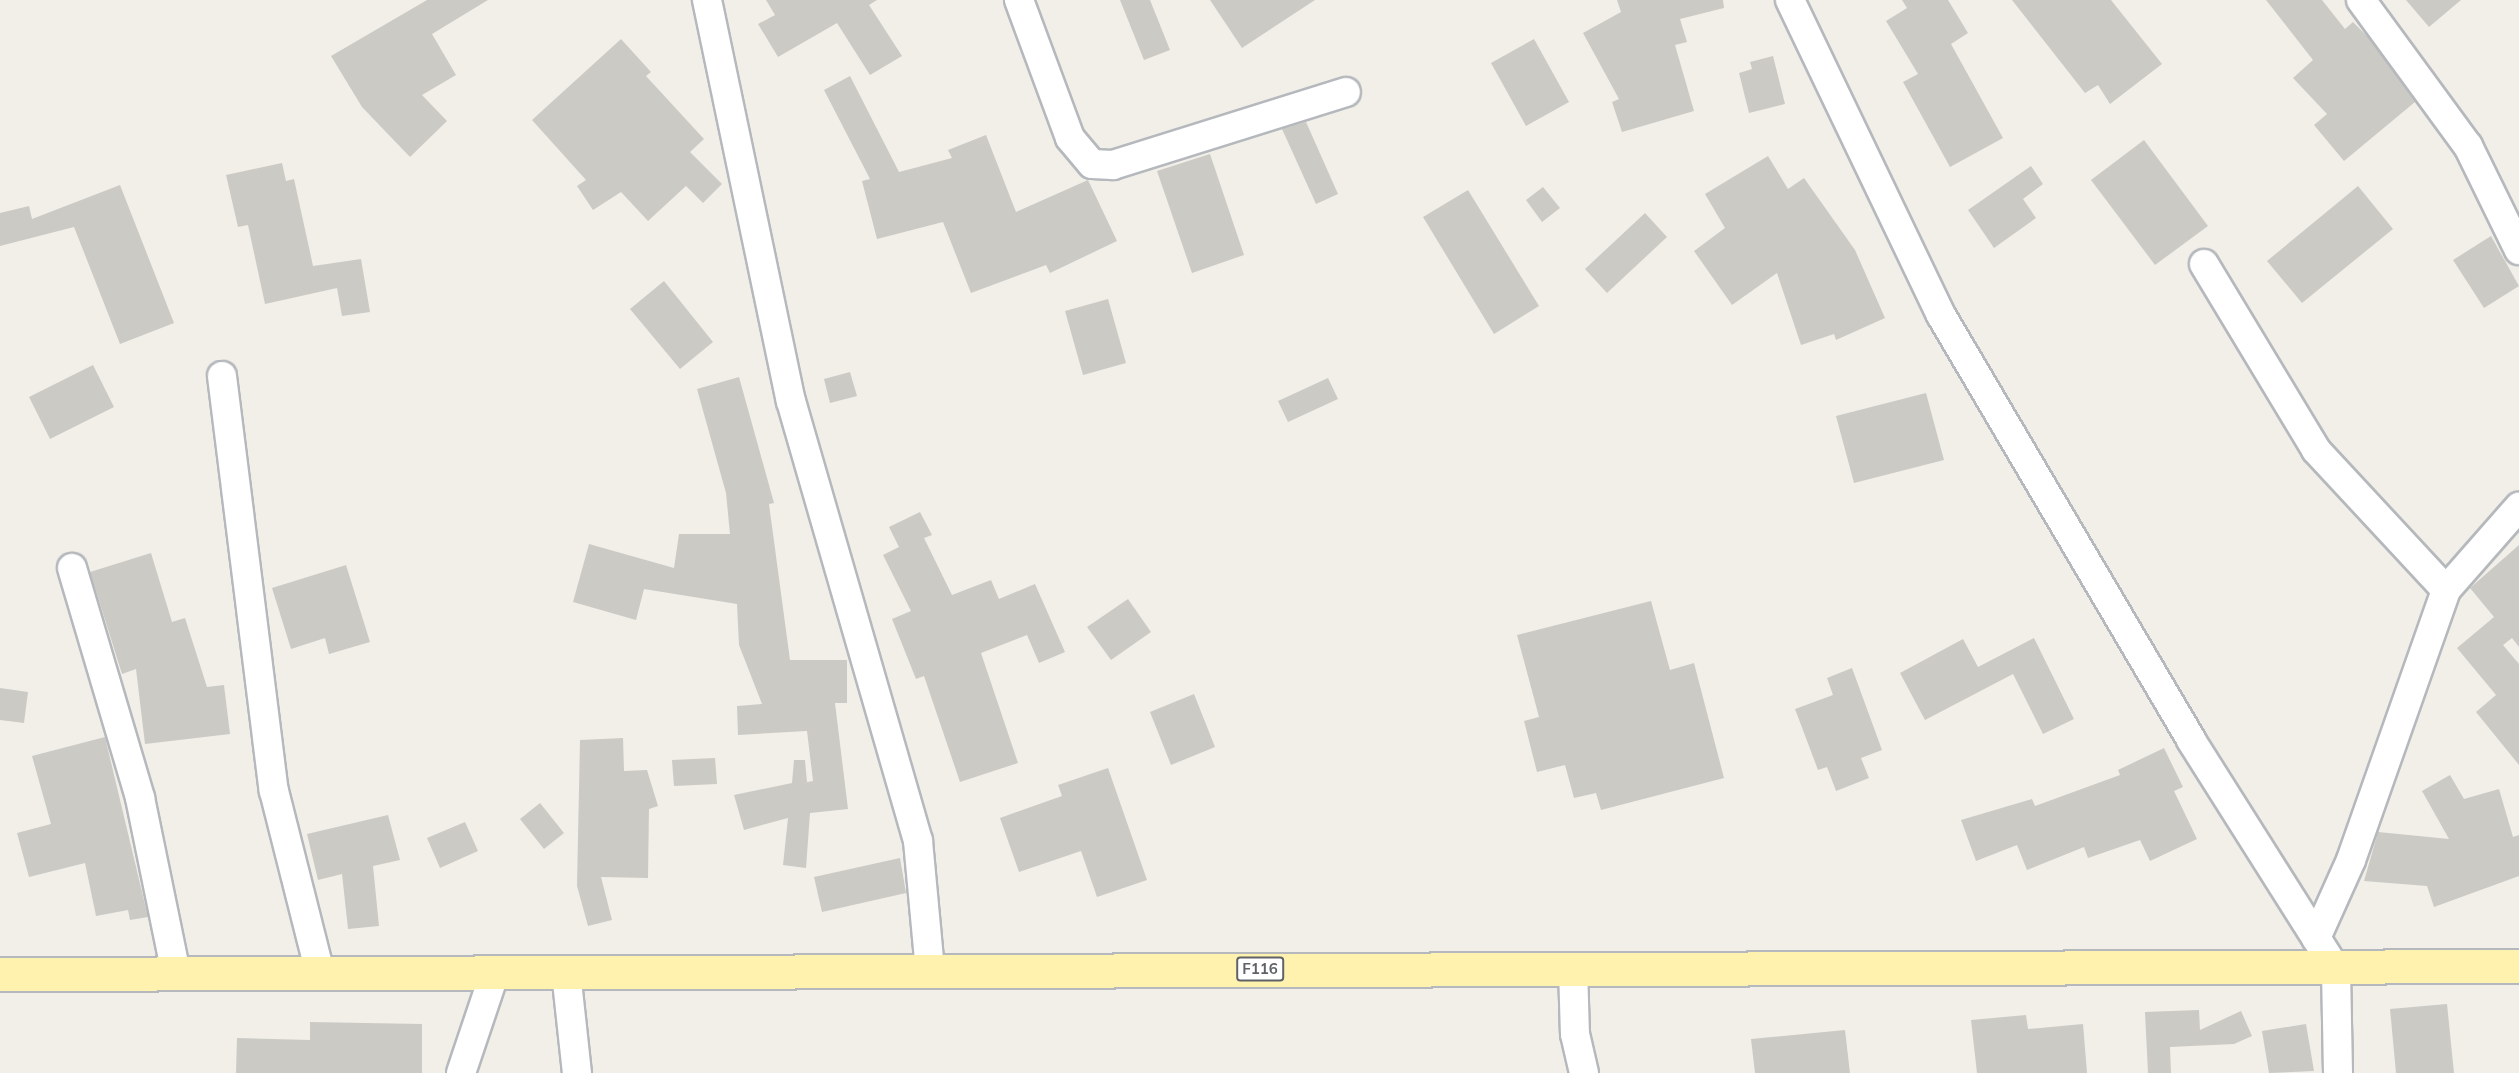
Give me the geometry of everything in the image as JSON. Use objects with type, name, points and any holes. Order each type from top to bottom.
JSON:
[{"type":"main road","name":"F116","points":[[0,974],[1573,968],[2336,969],[2519,966]]},
{"type":"street","points":[[707,0],[790,401],[918,841],[930,971]]},
{"type":"street","points":[[1019,0],[1070,138],[1092,164],[1113,165],[1346,92]]},
{"type":"street","points":[[1790,0],[1941,315],[2191,740],[2336,969],[2338,1073]]},
{"type":"street","points":[[2361,0],[2468,146],[2519,250]]},
{"type":"street","points":[[2204,264],[2316,450],[2446,590]]},
{"type":"street","points":[[222,376],[274,791],[320,973]]},
{"type":"street","points":[[2316,938],[2351,860],[2446,590],[2519,507]]},
{"type":"street","points":[[72,568],[140,798],[176,973]]},
{"type":"street","points":[[1573,968],[1575,1035],[1584,1073]]},
{"type":"street","points":[[461,1073],[495,972]]},
{"type":"street","points":[[566,972],[577,1073]]},
{"type":"building","points":[[427,0],[488,0],[432,34],[456,75],[422,95],[447,121],[410,157],[362,107],[331,56]]},
{"type":"building","points":[[766,0],[877,0],[869,5],[902,56],[870,75],[837,23],[778,57],[758,24],[775,15]]},
{"type":"building","points":[[1120,0],[1150,0],[1170,50],[1144,60]]},
{"type":"building","points":[[1210,0],[1315,0],[1242,48]]},
{"type":"building","points":[[1617,0],[1723,0],[1724,8],[1680,19],[1687,42],[1675,45],[1694,111],[1622,132],[1612,102],[1619,99],[1583,33],[1621,12]]},
{"type":"building","points":[[1902,0],[1948,0],[1968,33],[1951,44],[2003,138],[1950,167],[1903,82],[1918,74],[1886,21],[1907,8]]},
{"type":"building","points":[[2012,0],[2111,0],[2162,64],[2110,104],[2098,85],[2085,93]]},
{"type":"building","points":[[2266,0],[2322,0],[2345,29],[2353,22],[2368,37],[2415,102],[2344,161],[2314,125],[2327,114],[2293,78],[2313,60]]},
{"type":"building","points":[[2406,0],[2461,0],[2429,27]]},
{"type":"building","points":[[621,39],[651,72],[646,76],[704,139],[690,152],[722,184],[703,203],[686,186],[648,221],[621,192],[593,210],[577,186],[586,180],[532,120]]},
{"type":"building","points":[[1534,39],[1569,102],[1526,126],[1491,63]]},
{"type":"building","points":[[1773,56],[1785,104],[1749,113],[1739,73],[1752,69],[1750,62]]},
{"type":"building","points":[[850,76],[899,172],[952,158],[948,150],[986,135],[1016,212],[1088,180],[1117,241],[1050,273],[1046,265],[971,293],[943,222],[877,239],[862,181],[870,179],[824,90]]},
{"type":"building","points":[[1306,122],[1338,194],[1316,204],[1282,129]]},
{"type":"building","points":[[2144,140],[2208,226],[2155,265],[2091,180]]},
{"type":"building","points":[[1210,154],[1244,255],[1192,273],[1157,171]]},
{"type":"building","points":[[1768,156],[1788,189],[1804,178],[1855,250],[1885,318],[1836,340],[1834,334],[1801,345],[1777,273],[1732,305],[1694,251],[1725,228],[1705,194]]},
{"type":"building","points":[[282,163],[286,181],[294,179],[313,266],[361,259],[370,312],[342,316],[337,288],[265,304],[248,225],[238,227],[226,175]]},
{"type":"building","points":[[2031,166],[2043,184],[2023,199],[2036,218],[1994,248],[1968,210]]},
{"type":"building","points":[[120,185],[174,323],[120,344],[74,227],[0,246],[0,213],[29,206],[32,219]]},
{"type":"building","points":[[2358,186],[2393,229],[2302,303],[2267,261]]},
{"type":"building","points":[[1543,187],[1560,208],[1542,222],[1526,200]]},
{"type":"building","points":[[1468,190],[1539,306],[1494,334],[1423,217]]},
{"type":"building","points":[[1645,213],[1667,237],[1607,293],[1585,269]]},
{"type":"building","points":[[2491,236],[2519,286],[2484,308],[2453,260]]},
{"type":"building","points":[[664,281],[713,342],[680,369],[630,309]]},
{"type":"building","points":[[1108,299],[1126,363],[1083,375],[1065,311]]},
{"type":"building","points":[[93,365],[114,407],[50,439],[29,397]]},
{"type":"building","points":[[850,372],[857,396],[830,403],[824,379]]},
{"type":"building","points":[[739,377],[774,503],[769,504],[790,660],[847,660],[847,703],[835,703],[848,809],[810,813],[806,868],[783,865],[788,818],[744,830],[734,795],[792,783],[794,760],[805,760],[807,782],[813,781],[807,731],[738,735],[737,706],[762,704],[739,645],[737,604],[644,589],[636,620],[573,602],[589,544],[674,568],[679,534],[730,534],[726,493],[697,389]]},
{"type":"building","points":[[1328,378],[1338,399],[1288,422],[1278,401]]},
{"type":"building","points":[[1926,393],[1944,460],[1854,483],[1836,416]]},
{"type":"building","points":[[920,512],[932,535],[924,538],[952,595],[991,580],[999,599],[1035,584],[1065,652],[1039,663],[1027,635],[981,653],[1018,763],[960,782],[924,676],[916,679],[892,619],[911,611],[883,555],[899,547],[889,527]]},
{"type":"building","points":[[2519,545],[2519,647],[2512,638],[2503,645],[2519,664],[2519,765],[2476,712],[2496,695],[2457,648],[2494,617],[2470,588]]},
{"type":"building","points":[[151,553],[172,622],[185,618],[207,687],[224,685],[230,734],[145,744],[136,669],[122,674],[90,572]]},
{"type":"building","points":[[346,565],[370,642],[329,654],[325,638],[291,649],[272,588]]},
{"type":"building","points":[[1128,599],[1151,632],[1111,660],[1087,627]]},
{"type":"building","points":[[1651,601],[1670,670],[1694,663],[1724,778],[1601,810],[1596,793],[1574,798],[1565,765],[1537,772],[1524,721],[1539,717],[1517,635]]},
{"type":"building","points":[[2034,638],[2074,719],[2043,734],[2013,674],[1925,720],[1900,673],[1963,639],[1978,667]]},
{"type":"building","points":[[1852,668],[1882,750],[1861,758],[1869,778],[1836,791],[1827,767],[1818,770],[1795,709],[1833,695],[1827,678]]},
{"type":"building","points":[[0,688],[28,692],[24,723],[0,720]]},
{"type":"building","points":[[1194,694],[1215,747],[1171,765],[1150,712]]},
{"type":"building","points":[[105,737],[148,917],[130,920],[128,910],[96,916],[85,863],[29,877],[17,833],[51,824],[32,756]]},
{"type":"building","points":[[623,738],[624,771],[647,770],[658,806],[649,809],[648,878],[601,877],[612,920],[588,926],[577,886],[580,740]]},
{"type":"building","points":[[2164,748],[2183,787],[2174,791],[2197,839],[2150,861],[2140,840],[2088,858],[2084,847],[2027,870],[2017,845],[1976,861],[1961,820],[2032,799],[2035,806],[2120,775],[2118,770]]},
{"type":"building","points":[[715,758],[717,784],[674,786],[672,760]]},
{"type":"building","points":[[1108,768],[1147,880],[1097,897],[1081,851],[1019,872],[1000,818],[1062,796],[1058,785]]},
{"type":"building","points":[[2450,775],[2464,799],[2499,789],[2513,837],[2519,835],[2519,876],[2434,907],[2427,886],[2364,881],[2378,832],[2449,839],[2422,791]]},
{"type":"building","points":[[540,803],[564,833],[544,849],[520,819]]},
{"type":"building","points":[[388,815],[400,860],[373,866],[379,926],[348,929],[342,874],[318,880],[307,834]]},
{"type":"building","points":[[465,822],[478,851],[440,868],[427,838]]},
{"type":"building","points":[[900,858],[906,893],[822,912],[814,877]]},
{"type":"building","points":[[2447,1004],[2454,1073],[2396,1073],[2390,1009]]},
{"type":"building","points":[[2199,1010],[2200,1030],[2241,1011],[2252,1036],[2234,1044],[2170,1047],[2171,1073],[2148,1073],[2145,1012]]},
{"type":"building","points":[[2026,1015],[2028,1029],[2083,1024],[2087,1073],[1977,1073],[1971,1020]]},
{"type":"building","points":[[310,1022],[422,1024],[422,1073],[236,1073],[237,1038],[310,1040]]},
{"type":"building","points":[[2306,1024],[2314,1071],[2269,1073],[2262,1031]]},
{"type":"building","points":[[1845,1030],[1850,1073],[1755,1073],[1751,1039]]}]
